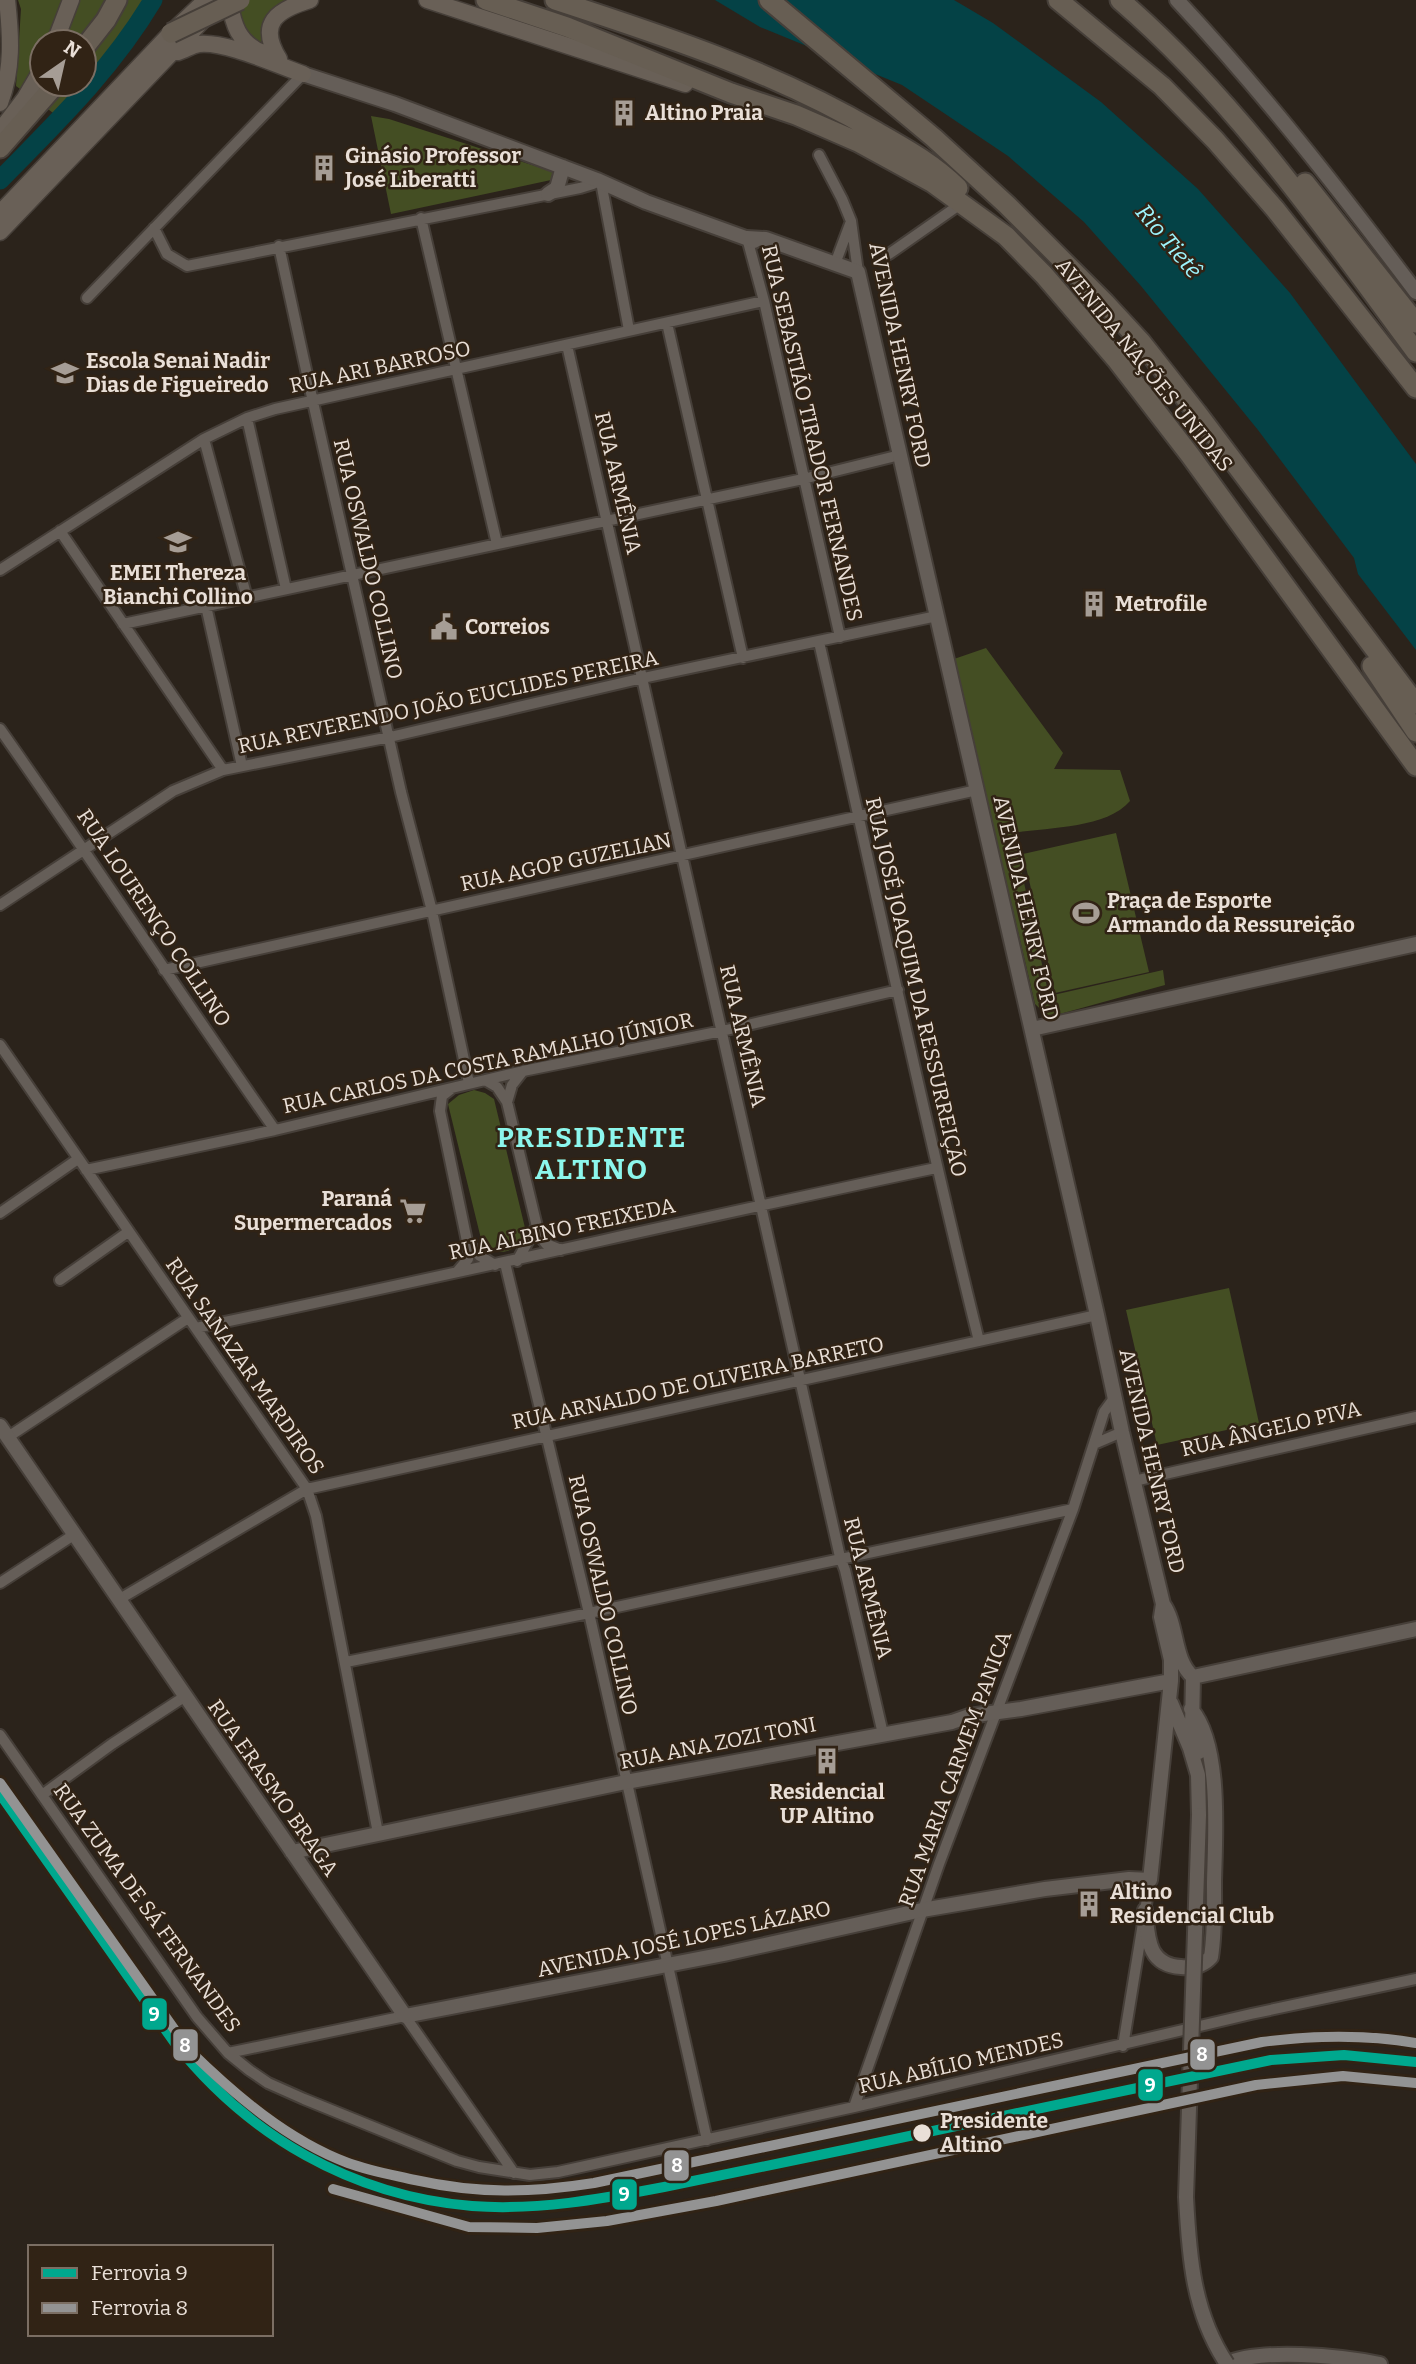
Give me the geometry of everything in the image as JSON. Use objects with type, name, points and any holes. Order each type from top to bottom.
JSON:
[{"type":"highway","points":[[98,30],[117,0]]},
{"type":"highway","points":[[172,42],[240,0]]},
{"type":"highway","points":[[486,0],[567,27],[731,93]]},
{"type":"highway","points":[[555,0],[665,36],[733,62],[858,120],[909,150],[945,176],[958,188],[965,205]]},
{"type":"highway","points":[[769,0],[934,138],[1007,205],[1141,342],[1416,704]]},
{"type":"highway","points":[[1058,0],[1163,86],[1215,140],[1275,209],[1416,388]]},
{"type":"highway","points":[[1120,0],[1163,38],[1206,84],[1294,188],[1416,352]]},
{"type":"highway","points":[[1206,84],[1226,93],[1291,166],[1416,323]]},
{"type":"highway","name":"AVENIDA NAÇÕES UNIDAS","points":[[731,93],[796,115],[858,142],[910,170],[965,205],[1006,236],[1044,275],[1116,359],[1191,455],[1416,766]]},
{"type":"highway","points":[[0,148],[44,98]]},
{"type":"highway","points":[[1345,612],[1361,650],[1416,732]]},
{"type":"main road","points":[[0,103],[10,66],[11,30],[7,0]]},
{"type":"main road","points":[[0,232],[172,42],[206,0]]},
{"type":"main road","points":[[0,213],[172,42],[221,0]]},
{"type":"main road","points":[[229,0],[232,22],[243,41],[255,50],[297,66],[303,74]]},
{"type":"main road","points":[[279,59],[270,40],[270,28],[274,18],[280,11],[310,0]]},
{"type":"main road","name":"AVENIDA NAÇÕES UNIDAS","points":[[427,0],[682,83],[731,93]]},
{"type":"main road","points":[[1177,0],[1280,117],[1416,292]]},
{"type":"main road","points":[[61,28],[69,7]]},
{"type":"main road","points":[[172,42],[181,52],[194,45],[210,44],[241,52],[395,104],[599,181],[646,202],[860,277]]},
{"type":"main road","points":[[0,131],[28,93]]},
{"type":"main road","points":[[548,194],[557,188],[562,179],[563,167]]},
{"type":"main road","points":[[747,238],[766,239],[835,264],[860,277]]},
{"type":"main road","name":"AVENIDA HENRY FORD","points":[[860,277],[1163,1604],[1161,1617],[1171,1660],[1170,1691],[1150,1880]]},
{"type":"main road","points":[[1032,1029],[1416,944]]},
{"type":"main road","name":"RUA ERASMO BRAGA","points":[[4,1431],[405,2016]]},
{"type":"main road","name":"AVENIDA HENRY FORD","points":[[1163,1604],[1171,1615],[1185,1670],[1193,1677]]},
{"type":"main road","points":[[1198,1775],[1201,1765],[1192,1728],[1193,1677],[1416,1629]]},
{"type":"main road","points":[[1145,1910],[1151,1950],[1164,1964],[1189,1968],[1205,1964],[1211,1957],[1216,1826],[1214,1788],[1205,1733],[1180,1683],[1170,1691],[1175,1717],[1190,1748],[1198,1775],[1199,1815],[1186,2197],[1188,2239],[1195,2287],[1205,2323],[1226,2364],[1249,2357],[1270,2355],[1297,2355],[1378,2364]]},
{"type":"main road","name":"RUA ANA ZOZI TONI","points":[[292,1852],[626,1782],[994,1713],[1154,1685],[1170,1691]]},
{"type":"main road","name":"AVENIDA JOSÉ LOPES LÁZARO","points":[[405,2016],[668,1965],[922,1910],[1045,1889],[1129,1879],[1150,1880]]},
{"type":"street","points":[[87,298],[303,74]]},
{"type":"street","name":"AVENIDA HENRY FORD","points":[[819,155],[851,221],[860,277]]},
{"type":"street","points":[[154,228],[167,254],[187,266],[580,188],[599,181],[628,330]]},
{"type":"street","points":[[889,254],[965,205]]},
{"type":"street","points":[[421,218],[497,544]]},
{"type":"street","name":"AVENIDA HENRY FORD","points":[[835,264],[851,221]]},
{"type":"street","name":"RUA SEBASTIÃO TIRADOR FERNANDES","points":[[747,238],[764,302],[839,637]]},
{"type":"street","name":"RUA OSWALDO COLLINO","points":[[279,246],[470,1083]]},
{"type":"street","name":"RUA ARI BARROSO","points":[[0,570],[204,439],[247,418],[275,409],[764,302]]},
{"type":"street","points":[[667,323],[743,658]]},
{"type":"street","name":"RUA ARMÊNIA","points":[[567,345],[840,1558],[883,1734]]},
{"type":"street","points":[[247,418],[286,589]]},
{"type":"street","points":[[204,439],[247,598]]},
{"type":"street","points":[[123,624],[900,456]]},
{"type":"street","points":[[60,531],[223,770]]},
{"type":"street","points":[[206,606],[242,766]]},
{"type":"street","name":"RUA REVERENDO JOÃO EUCLIDES PEREIRA","points":[[0,905],[173,791],[223,770],[390,737],[643,678],[937,616]]},
{"type":"street","name":"RUA JOSÉ JOAQUIM DA RESSURREIÇÃO","points":[[819,642],[936,1168],[979,1341]]},
{"type":"street","name":"RUA LOURENÇO COLLINO","points":[[0,729],[275,1130]]},
{"type":"street","name":"RUA AGOP GUZELIAN","points":[[164,970],[977,790]]},
{"type":"street","name":"RUA CARLOS DA COSTA RAMALHO JÚNIOR","points":[[86,1170],[898,990]]},
{"type":"street","name":"RUA SANAZAR MARDIROS","points":[[0,1045],[307,1489],[316,1516],[378,1833]]},
{"type":"street","points":[[507,1102],[512,1085],[523,1071]]},
{"type":"street","points":[[485,1080],[497,1087],[507,1102],[536,1227],[547,1244],[561,1250]]},
{"type":"street","points":[[454,1087],[442,1096],[440,1111],[468,1243],[468,1259],[457,1272]]},
{"type":"street","points":[[423,1094],[440,1111]]},
{"type":"street","points":[[0,1213],[78,1159]]},
{"type":"street","name":"RUA ALBINO FREIXEDA","points":[[195,1328],[517,1261],[936,1168]]},
{"type":"street","points":[[517,1261],[536,1227]]},
{"type":"street","points":[[60,1280],[128,1232]]},
{"type":"street","points":[[468,1243],[480,1256],[500,1264]]},
{"type":"street","name":"RUA OSWALDO COLLINO","points":[[500,1264],[547,1436],[589,1613],[706,2140]]},
{"type":"street","name":"RUA ARNALDO DE OLIVEIRA BARRETO","points":[[118,1600],[307,1489],[1097,1315]]},
{"type":"street","points":[[4,1431],[188,1318]]},
{"type":"street","name":"RUA MARIA CARMEM PANICA","points":[[855,2107],[922,1910],[1073,1509],[1104,1412],[1115,1398]]},
{"type":"street","name":"RUA ÂNGELO PIVA","points":[[1134,1480],[1416,1417]]},
{"type":"street","points":[[1094,1444],[1122,1432]]},
{"type":"street","points":[[346,1662],[1073,1509]]},
{"type":"street","points":[[0,1583],[75,1534]]},
{"type":"street","points":[[42,1795],[112,1744],[184,1697]]},
{"type":"street","name":"RUA ZUMA DE SÁ FERNANDES","points":[[0,1735],[197,2017],[228,2053],[268,2083],[304,2099],[457,2161],[493,2171],[514,2173]]},
{"type":"street","name":"AVENIDA HENRY FORD","points":[[1123,2046],[1150,1880]]},
{"type":"street","name":"RUA ABÍLIO MENDES","points":[[514,2173],[530,2175],[558,2172],[1416,1979]]},
{"type":"street","name":"AVENIDA JOSÉ LOPES LÁZARO","points":[[228,2053],[405,2016]]},
{"type":"street","name":"RUA ERASMO BRAGA","points":[[405,2016],[514,2173]]},
{"type":"green space","points":[[18,0],[147,0],[98,70],[98,28],[28,28],[28,95],[16,86],[21,9]]},
{"type":"green space","points":[[229,0],[310,0],[280,11],[272,48],[243,41]]},
{"type":"green space","points":[[33,98],[72,98],[56,115]]},
{"type":"green space","points":[[371,116],[389,119],[557,173],[551,180],[391,214]]},
{"type":"green space","points":[[986,648],[1063,753],[1054,769],[1120,770],[1130,801],[1120,810],[1092,822],[1013,833],[1049,996],[1163,970],[1165,985],[1049,1017],[1035,1004],[954,659]]},
{"type":"green space","name":"Praça de Esporte Armando da Ressureição","points":[[1116,833],[1149,972],[1055,993],[1023,854]]},
{"type":"green space","points":[[474,1090],[494,1099],[526,1232],[513,1248],[503,1252],[483,1247],[448,1104],[459,1095]]},
{"type":"green space","points":[[1229,1288],[1259,1423],[1157,1445],[1126,1310]]},
{"type":"water","name":"Rio Tietê","points":[[715,0],[954,0],[993,23],[1101,102],[1198,189],[1290,293],[1416,464],[1416,650],[1358,574],[1354,558],[1258,430],[1141,286],[1084,222],[1008,156],[902,85],[760,27]]},
{"type":"waterway","points":[[0,180],[101,72],[153,0]]},
{"type":"rail line","name":"8","points":[[0,1783],[189,2050],[207,2067],[263,2115],[304,2142],[348,2163],[438,2185],[505,2190],[548,2189],[594,2183],[1262,2042],[1339,2036],[1416,2043]]},
{"type":"rail line","name":"9","points":[[0,1794],[174,2042],[203,2076],[269,2133],[306,2156],[385,2189],[428,2200],[496,2207],[593,2200],[1271,2060],[1344,2055],[1416,2062]]},
{"type":"rail line","name":"8","points":[[333,2189],[469,2227],[537,2228],[607,2221],[716,2201],[1256,2085],[1343,2076],[1416,2083]]},
{"type":"place","name":"Altino Praia","points":[[624,113]]},
{"type":"place","name":"Ginásio Professor José Liberatti","points":[[324,168]]},
{"type":"place","name":"Escola Senai Nadir Dias de Figueiredo","points":[[65,373]]},
{"type":"place","name":"EMEI Thereza Bianchi Collino","points":[[178,542]]},
{"type":"place","name":"Metrofile","points":[[1094,604]]},
{"type":"place","name":"Correios","points":[[444,627]]},
{"type":"place","name":"Praça de Esporte Armando da Ressureição","points":[[1086,913]]},
{"type":"place","name":"Paraná Supermercados","points":[[413,1211]]},
{"type":"place","name":"Residencial UP Altino","points":[[827,1761]]},
{"type":"place","name":"Altino Residencial Club","points":[[1089,1904]]},
{"type":"place","name":"Presidente Altino","points":[[922,2133]]},
{"type":"district","name":"PRESIDENTE ALTINO","points":[[592,1153]]}]
